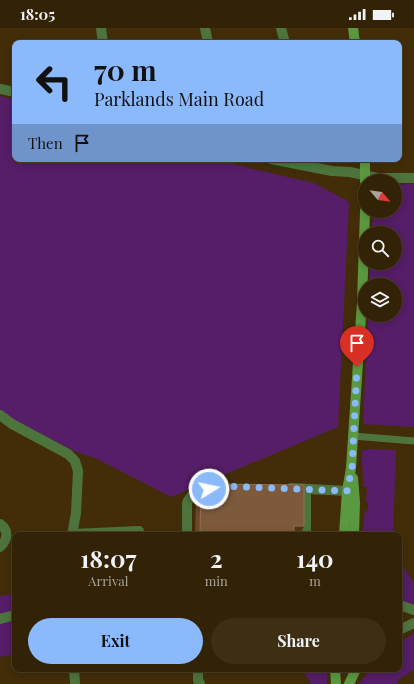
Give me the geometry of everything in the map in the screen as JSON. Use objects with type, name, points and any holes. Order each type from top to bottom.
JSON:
[{"type":"street","points":[[101,28],[103,40]]},
{"type":"street","points":[[205,28],[207,40]]},
{"type":"street","points":[[281,28],[283,40]]},
{"type":"street","points":[[352,28],[354,40]]},
{"type":"street","points":[[0,89],[12,91]]},
{"type":"street","points":[[286,162],[332,171],[350,172],[358,175]]},
{"type":"street","points":[[365,162],[365,174]]},
{"type":"street","points":[[402,178],[414,178]]},
{"type":"street","points":[[344,532],[347,491],[352,468],[362,302],[365,218]]},
{"type":"street","points":[[0,415],[12,424],[68,454],[75,461],[78,476],[76,513],[72,532]]},
{"type":"street","points":[[352,468],[355,502],[354,532]]},
{"type":"street","points":[[187,532],[187,503],[190,498],[195,493],[223,486]]},
{"type":"street","points":[[284,488],[347,491]]},
{"type":"street","points":[[306,489],[306,532]]},
{"type":"street","points":[[0,524],[5,528],[7,536],[4,544],[0,547]]},
{"type":"street","points":[[117,532],[139,531]]},
{"type":"street","points":[[402,606],[414,610]]},
{"type":"street","points":[[0,619],[12,616]]},
{"type":"street","points":[[402,629],[414,623]]},
{"type":"street","points":[[74,672],[74,684]]},
{"type":"street","points":[[198,672],[198,680],[200,684]]},
{"type":"street","points":[[335,672],[336,684]]},
{"type":"street","points":[[350,684],[355,672]]},
{"type":"lane","points":[[353,436],[414,441]]},
{"type":"shaded area","points":[[0,96],[12,99],[12,162],[228,162],[314,183],[349,202],[338,427],[171,497],[95,458],[76,452],[10,418],[0,410]]},
{"type":"shaded area","points":[[414,184],[414,427],[363,424],[368,322],[402,322],[402,278],[369,278],[370,270],[402,270],[402,226],[372,226],[373,218],[402,218],[402,185]]},
{"type":"shaded area","points":[[369,449],[396,450],[393,532],[362,532],[365,511],[368,511],[368,502],[366,502],[367,487],[363,487],[362,451]]},
{"type":"shaded area","points":[[402,564],[414,582],[414,605],[402,601]]},
{"type":"shaded area","points":[[12,594],[12,655],[0,657],[0,596]]},
{"type":"shaded area","points":[[414,633],[414,670],[398,680],[397,684],[359,684],[368,672],[402,672],[402,641]]},
{"type":"shaded area","points":[[304,672],[327,672],[327,684],[311,684]]},
{"type":"building","points":[[213,484],[304,485],[304,526],[294,526],[294,532],[200,532],[201,489],[213,489]]},
{"type":"route","points":[[209,489],[223,486],[347,491],[352,468],[357,367]]}]
